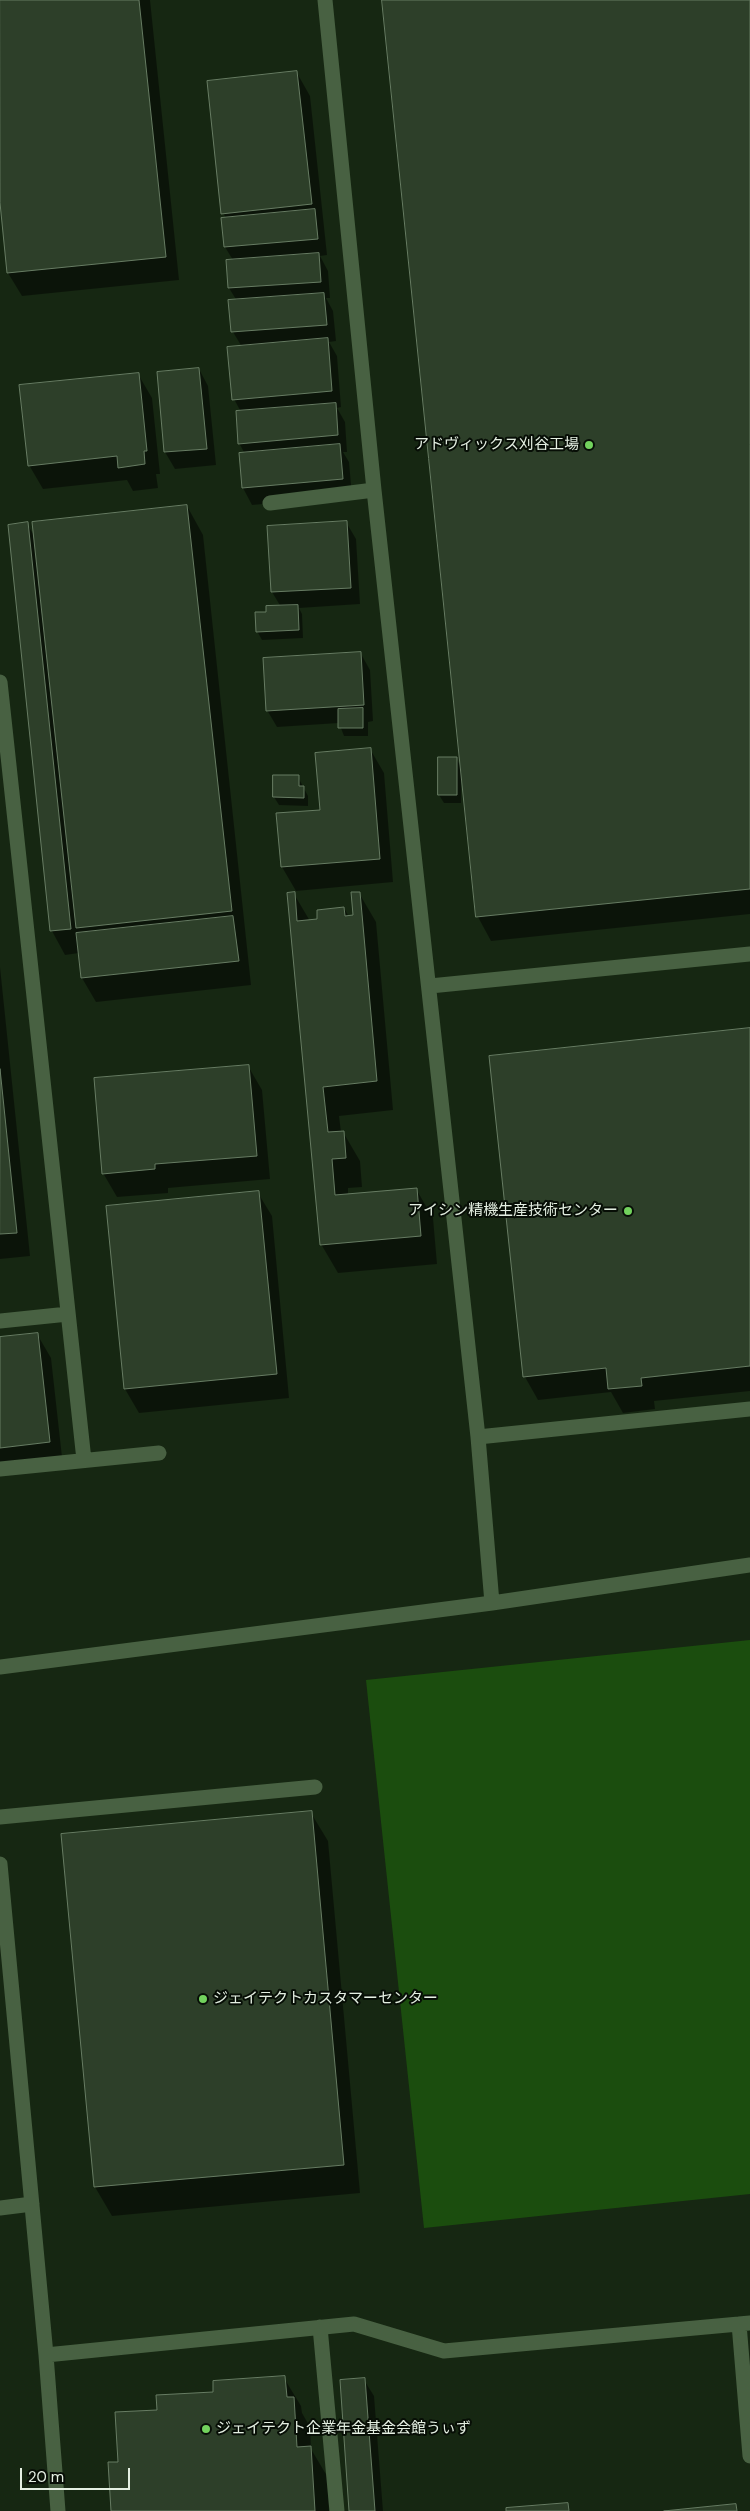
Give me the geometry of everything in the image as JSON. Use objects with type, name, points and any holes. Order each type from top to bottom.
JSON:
[{"type":"street","points":[[325,0],[374,490],[430,986],[478,1437],[492,1603]]},
{"type":"street","points":[[270,504],[374,490]]},
{"type":"street","points":[[0,682],[84,1460]]},
{"type":"street","points":[[430,986],[750,954]]},
{"type":"street","points":[[0,1321],[68,1314]]},
{"type":"street","points":[[478,1437],[750,1409]]},
{"type":"street","points":[[0,1469],[159,1453]]},
{"type":"street","points":[[0,1667],[492,1603],[750,1565]]},
{"type":"street","points":[[0,1818],[315,1788]]},
{"type":"street","points":[[0,1864],[46,2355],[58,2511]]},
{"type":"street","points":[[0,2208],[32,2204]]},
{"type":"street","points":[[46,2355],[354,2324],[444,2351],[744,2324],[750,2456]]},
{"type":"street","points":[[320,2327],[337,2511]]},
{"type":"green space","points":[[750,1640],[750,2194],[424,2228],[366,1680]]},
{"type":"building","points":[[0,0],[139,0],[166,257],[7,273],[0,203]]},
{"type":"building","name":"アドヴィックス刈谷工場","points":[[382,0],[750,0],[750,889],[476,917]]},
{"type":"building","points":[[297,71],[312,204],[221,214],[207,81]]},
{"type":"building","points":[[315,209],[318,239],[224,247],[221,218]]},
{"type":"building","points":[[319,253],[321,282],[228,288],[226,260]]},
{"type":"building","points":[[324,293],[327,325],[231,332],[228,300]]},
{"type":"building","points":[[328,338],[332,391],[232,400],[227,347]]},
{"type":"building","points":[[199,368],[207,449],[164,452],[157,372]]},
{"type":"building","points":[[139,373],[147,451],[144,451],[145,464],[118,468],[117,456],[28,466],[19,385]]},
{"type":"building","points":[[336,403],[338,435],[238,444],[236,411]]},
{"type":"building","points":[[340,444],[343,479],[242,488],[239,453]]},
{"type":"building","points":[[187,505],[232,911],[76,928],[32,522]]},
{"type":"building","points":[[347,521],[351,588],[271,592],[267,526]]},
{"type":"building","points":[[28,522],[71,929],[50,931],[8,525]]},
{"type":"building","points":[[298,605],[299,630],[256,632],[255,612],[266,612],[266,606]]},
{"type":"building","points":[[361,652],[364,705],[266,711],[263,658]]},
{"type":"building","points":[[363,708],[363,728],[338,728],[338,709]]},
{"type":"building","points":[[371,748],[380,859],[281,867],[276,813],[320,810],[315,753]]},
{"type":"building","points":[[438,757],[457,757],[457,795],[438,795]]},
{"type":"building","points":[[273,775],[299,775],[299,786],[304,786],[304,798],[273,797]]},
{"type":"building","points":[[295,892],[297,921],[317,919],[317,910],[344,907],[345,916],[353,915],[351,892],[360,892],[377,1081],[323,1087],[328,1132],[344,1131],[346,1158],[332,1159],[335,1195],[417,1188],[421,1236],[320,1245],[287,893]]},
{"type":"building","points":[[233,916],[239,961],[81,978],[76,933]]},
{"type":"building","name":"アイシン精機生産技術センター","points":[[750,1028],[750,1366],[641,1378],[642,1386],[608,1389],[606,1368],[523,1377],[489,1056]]},
{"type":"building","points":[[249,1065],[257,1156],[155,1164],[155,1169],[102,1174],[94,1078]]},
{"type":"building","points":[[0,1069],[17,1233],[0,1234]]},
{"type":"building","points":[[259,1191],[277,1374],[124,1389],[106,1206]]},
{"type":"building","points":[[38,1333],[50,1442],[0,1448],[0,1337]]},
{"type":"building","name":"ジェイテクトカスタマーセンター","points":[[312,1811],[344,2165],[94,2187],[61,1834]]},
{"type":"building","name":"ジェイテクト企業年金基金会館うぃず","points":[[285,2376],[287,2397],[294,2397],[297,2447],[311,2446],[315,2511],[111,2511],[108,2462],[118,2462],[115,2412],[157,2410],[156,2395],[213,2392],[213,2381]]},
{"type":"building","points":[[365,2378],[375,2511],[349,2511],[340,2380]]},
{"type":"building","points":[[568,2503],[569,2511],[506,2511],[506,2508]]},
{"type":"building","points":[[736,2504],[737,2511],[664,2511]]},
{"type":"place","name":"アドヴィックス刈谷工場","points":[[589,445]]},
{"type":"place","name":"アイシン精機生産技術センター","points":[[628,1211]]},
{"type":"place","name":"ジェイテクトカスタマーセンター","points":[[203,1999]]},
{"type":"place","name":"ジェイテクト企業年金基金会館うぃず","points":[[206,2429]]}]
